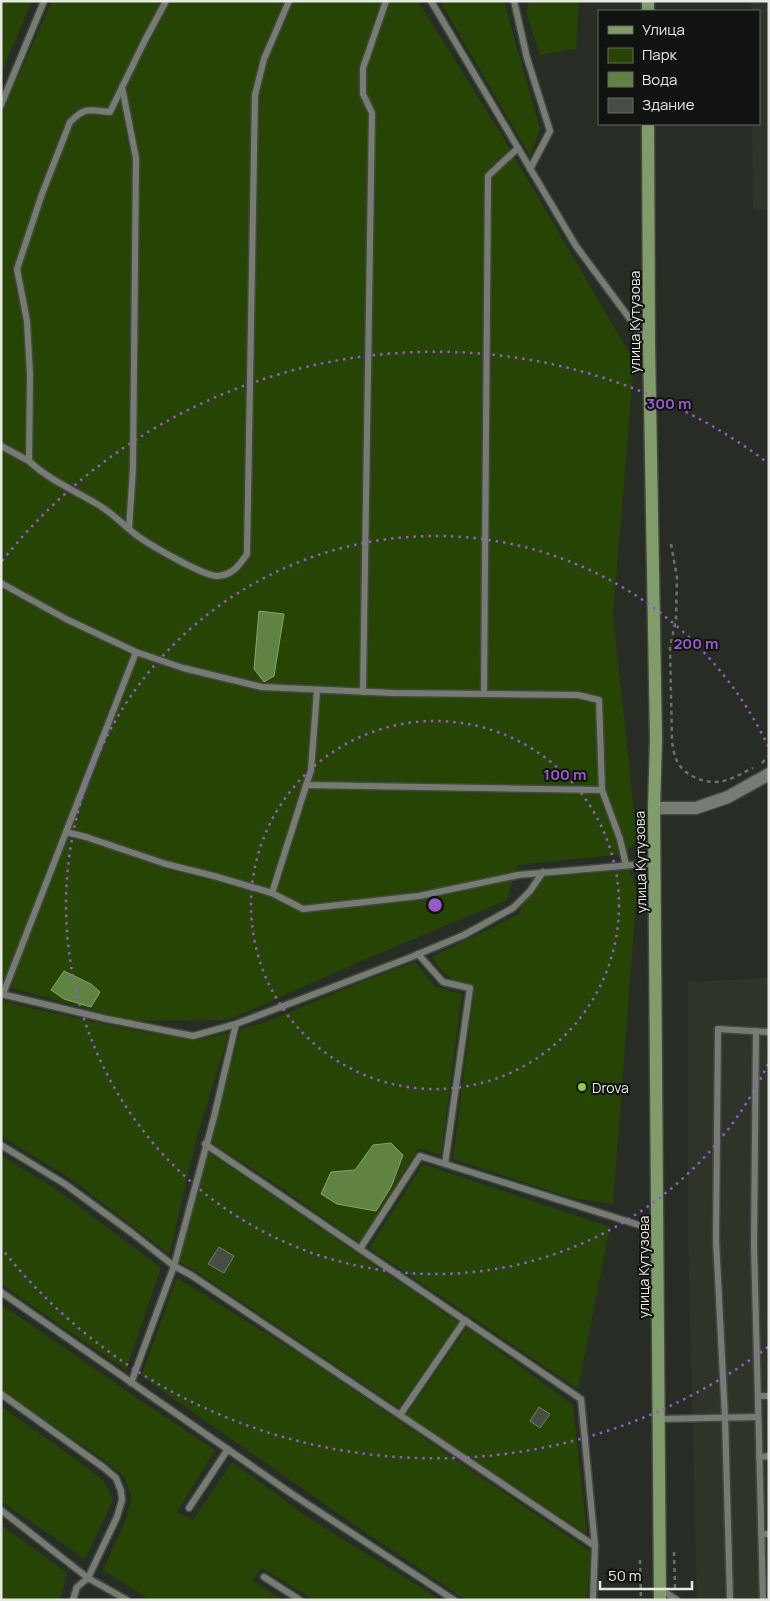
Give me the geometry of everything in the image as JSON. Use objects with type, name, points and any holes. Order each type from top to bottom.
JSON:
[{"type":"main road","name":"улица Кутузова","points":[[648,125],[649,344],[656,740],[654,808],[660,1594]]},
{"type":"street","points":[[654,808],[696,808],[728,797],[769,774]]},
{"type":"lane","points":[[1,105],[44,1]]},
{"type":"lane","points":[[29,461],[30,375],[27,321],[17,269],[42,194],[70,122],[86,109],[110,112],[166,1]]},
{"type":"lane","points":[[1,446],[29,461],[41,473],[99,505],[140,537],[196,569],[216,577],[230,574],[240,564],[246,554],[255,95],[264,59],[289,1]]},
{"type":"lane","points":[[363,692],[372,113],[364,94],[363,68],[386,1]]},
{"type":"lane","points":[[431,1],[576,246],[649,344]]},
{"type":"lane","points":[[514,1],[527,58],[550,131],[530,169]]},
{"type":"lane","points":[[122,86],[136,158],[133,468],[129,529]]},
{"type":"lane","points":[[484,694],[488,176],[518,148]]},
{"type":"lane","points":[[1,583],[66,619],[136,652],[183,668],[262,687],[363,692],[578,695],[599,700],[602,790],[620,839],[626,865]]},
{"type":"lane","points":[[136,652],[2,994],[107,1019],[193,1036],[236,1024],[418,954],[464,934],[512,908],[530,891],[543,872]]},
{"type":"lane","points":[[272,893],[310,770],[317,690]]},
{"type":"lane","points":[[306,785],[602,790]]},
{"type":"lane","points":[[66,832],[166,864],[272,893],[303,909],[419,896],[518,875],[655,863]]},
{"type":"lane","points":[[418,954],[443,982],[470,988],[445,1164]]},
{"type":"lane","points":[[131,1383],[174,1266],[205,1144],[214,1117],[236,1024]]},
{"type":"lane","points":[[730,1600],[725,1418],[716,1240],[718,1029],[769,1032]]},
{"type":"lane","points":[[756,1032],[754,1244],[763,1600]]},
{"type":"lane","points":[[205,1144],[581,1399],[595,1546],[593,1600]]},
{"type":"lane","points":[[1,1145],[65,1184],[174,1266],[191,1275],[595,1546]]},
{"type":"lane","points":[[360,1249],[420,1156],[658,1231]]},
{"type":"lane","points":[[1,1292],[292,1494],[454,1600]]},
{"type":"lane","points":[[400,1416],[465,1320]]},
{"type":"lane","points":[[1,1394],[103,1467],[116,1478],[121,1491],[122,1500],[117,1517],[88,1578],[77,1587],[73,1600]]},
{"type":"lane","points":[[758,1396],[769,1396]]},
{"type":"lane","points":[[658,1419],[758,1417]]},
{"type":"lane","points":[[189,1508],[228,1449]]},
{"type":"lane","points":[[759,1457],[769,1456]]},
{"type":"lane","points":[[1,1510],[88,1578],[127,1600]]},
{"type":"lane","points":[[761,1534],[769,1534]]},
{"type":"lane","points":[[264,1577],[300,1600]]},
{"type":"lane","points":[[660,1594],[676,1599]]},
{"type":"path","points":[[671,544],[677,577],[676,619],[670,648],[672,740],[677,762],[686,773],[698,779],[714,783],[727,781],[763,762],[769,756]]},
{"type":"path","points":[[674,1552],[676,1599]]},
{"type":"path","points":[[640,1560],[641,1600]]},
{"type":"shaded area","points":[[751,1],[769,1],[769,210],[753,210],[752,125],[760,125],[760,10],[752,10]]},
{"type":"shaded area","points":[[769,978],[769,1600],[697,1600],[688,1237],[688,982]]},
{"type":"green space","points":[[1,1],[32,1],[1,74]]},
{"type":"green space","points":[[52,1],[418,1],[500,132],[634,361],[613,616],[636,828],[643,835],[624,854],[517,865],[507,900],[373,956],[228,1020],[131,1021],[1,985],[1,115]]},
{"type":"green space","points":[[440,1],[504,1],[540,129],[530,156]]},
{"type":"green space","points":[[530,1],[579,1],[576,49],[540,55],[526,12]]},
{"type":"green space","points":[[628,869],[637,889],[613,1204],[572,1198],[453,1159],[475,985],[453,980],[438,967],[432,957],[519,914],[531,879]]},
{"type":"green space","points":[[415,962],[434,986],[462,994],[441,1155],[419,1148],[360,1243],[268,1179],[209,1141],[241,1028],[261,1024]]},
{"type":"green space","points":[[1,1000],[128,1029],[194,1040],[229,1033],[197,1137],[169,1254],[71,1179],[1,1136]]},
{"type":"green space","points":[[208,1152],[458,1322],[399,1408],[196,1271],[179,1262]]},
{"type":"green space","points":[[1,1155],[57,1190],[161,1268],[126,1370],[1,1284]]},
{"type":"green space","points":[[423,1164],[610,1227],[578,1389],[369,1248]]},
{"type":"green space","points":[[177,1278],[306,1358],[590,1551],[587,1600],[466,1600],[141,1376]]},
{"type":"green space","points":[[1,1304],[215,1450],[177,1512],[193,1520],[232,1462],[312,1520],[441,1600],[314,1600],[262,1568],[252,1580],[282,1600],[151,1600],[103,1570],[126,1519],[132,1498],[125,1478],[108,1463],[1,1389]]},
{"type":"green space","points":[[467,1327],[573,1405],[587,1534],[406,1415]]},
{"type":"green space","points":[[1,1406],[104,1481],[113,1500],[85,1559],[1,1501]]},
{"type":"green space","points":[[1,1525],[67,1573],[60,1600],[1,1600]]},
{"type":"water","points":[[259,611],[284,614],[274,676],[264,682],[254,669]]},
{"type":"water","points":[[64,971],[91,984],[100,992],[91,1007],[64,999],[51,990]]},
{"type":"water","points":[[391,1143],[403,1155],[391,1187],[376,1211],[337,1204],[321,1194],[331,1172],[355,1170],[373,1145]]},
{"type":"building","points":[[219,1247],[234,1256],[224,1273],[208,1264]]},
{"type":"building","points":[[539,1407],[550,1414],[540,1428],[530,1421]]},
{"type":"place","name":"Drova","points":[[582,1087]]}]
